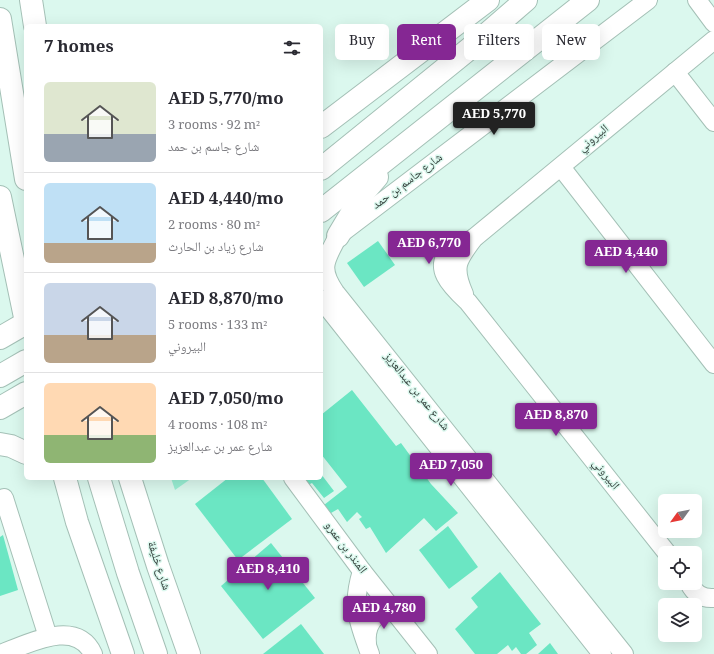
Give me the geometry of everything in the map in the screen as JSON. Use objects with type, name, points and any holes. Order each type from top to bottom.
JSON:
[{"type":"main road","points":[[31,0],[35,24]]},
{"type":"main road","points":[[323,125],[488,0]]},
{"type":"main road","points":[[323,166],[479,41],[526,0]]},
{"type":"main road","points":[[323,209],[588,0]]},
{"type":"main road","points":[[0,19],[12,103],[24,168]]},
{"type":"main road","points":[[329,242],[365,191],[411,139]]},
{"type":"main road","points":[[0,197],[24,312]]},
{"type":"main road","points":[[0,338],[24,323]]},
{"type":"main road","points":[[0,376],[24,362]]},
{"type":"main road","points":[[0,408],[24,394]]},
{"type":"main road","points":[[0,444],[12,446],[24,452]]},
{"type":"main road","points":[[54,480],[77,522]]},
{"type":"main road","points":[[66,480],[77,522],[123,654]]},
{"type":"main road","points":[[100,480],[128,573],[156,654]]},
{"type":"main road","name":"شارع خليفة","points":[[131,480],[189,654]]},
{"type":"main road","points":[[137,480],[138,504]]},
{"type":"street","name":"شارع جاسم بن حمد","points":[[329,242],[648,0]]},
{"type":"street","points":[[699,1],[714,23]]},
{"type":"street","name":"البيروني","points":[[661,546],[468,302],[458,280],[457,265],[463,251],[474,238],[714,40]]},
{"type":"street","points":[[675,72],[714,122]]},
{"type":"street","points":[[561,167],[714,364]]},
{"type":"street","name":"شارع عمر بن عبدالعزيز","points":[[329,242],[325,264],[325,272],[329,283],[553,578],[602,654]]},
{"type":"street","name":"شارع عمر بن عبدالعزيز","points":[[323,301],[553,578],[624,654]]},
{"type":"street","name":"المنذر بن عمرو","points":[[294,480],[362,571],[428,654]]},
{"type":"street","points":[[4,498],[48,637]]},
{"type":"street","points":[[362,571],[356,601],[357,616],[369,650]]},
{"type":"street","points":[[702,584],[714,587]]},
{"type":"street","points":[[694,590],[702,597],[714,598]]},
{"type":"street","points":[[369,650],[367,631],[373,619],[378,614],[391,608]]},
{"type":"street","points":[[0,654],[58,634],[77,637],[85,642],[93,654]]},
{"type":"green space","points":[[172,480],[189,480],[175,490]]},
{"type":"building","points":[[378,241],[395,265],[364,287],[347,263]]},
{"type":"building","points":[[352,390],[396,446],[401,443],[431,484],[458,513],[436,531],[424,518],[386,553],[370,527],[366,529],[359,519],[362,517],[357,512],[347,522],[338,509],[331,513],[324,505],[347,487],[323,457],[323,413]]},
{"type":"building","points":[[323,477],[334,491],[324,498],[312,483],[308,485],[304,480],[323,480]]},
{"type":"building","points":[[225,480],[263,480],[292,519],[238,560],[195,504]]},
{"type":"building","points":[[448,526],[478,567],[449,589],[419,550]]},
{"type":"building","points":[[3,535],[18,590],[0,596],[0,537]]},
{"type":"building","points":[[271,543],[315,598],[263,639],[221,586]]},
{"type":"building","points":[[500,572],[541,624],[529,633],[537,645],[526,654],[521,654],[516,647],[512,651],[508,645],[497,654],[475,654],[455,629],[478,607],[471,598]]},
{"type":"building","points":[[301,624],[324,654],[263,654]]},
{"type":"building","points":[[550,643],[558,654],[538,654]]}]
